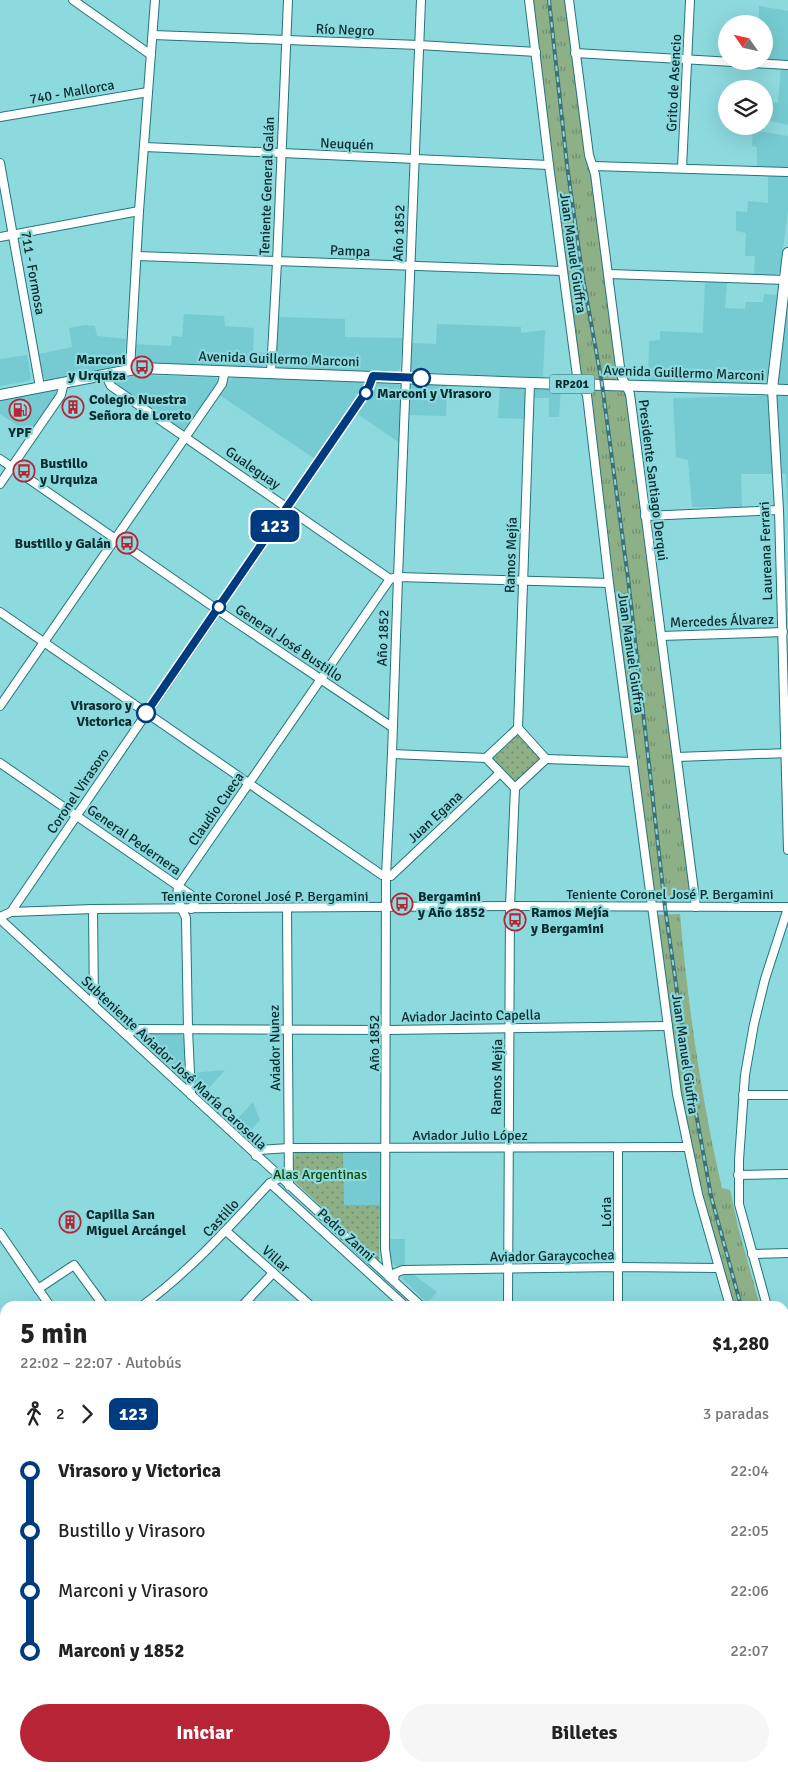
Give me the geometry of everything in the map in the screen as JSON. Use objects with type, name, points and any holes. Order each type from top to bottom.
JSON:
[{"type":"main road","name":"Laureana Ferrari","points":[[772,389],[788,253]]},
{"type":"main road","name":"RP201","points":[[0,395],[130,369]]},
{"type":"main road","name":"Avenida Guillermo Marconi","points":[[130,369],[788,390]]},
{"type":"street","points":[[72,0],[151,55]]},
{"type":"street","points":[[130,369],[139,211],[155,0]]},
{"type":"street","name":"Teniente General Galán","points":[[270,372],[277,262],[280,154],[288,0]]},
{"type":"street","name":"Año 1852","points":[[391,1279],[386,1249],[386,876],[398,594],[394,578],[406,378],[421,0]]},
{"type":"street","name":"Juan Manuel Giuffra","points":[[530,0],[562,271],[578,376],[587,395],[609,583],[677,1094],[698,1194],[728,1301]]},
{"type":"street","name":"Presidente Santiago Derqui","points":[[569,0],[589,155],[593,166],[609,274],[621,375],[630,394],[696,907]]},
{"type":"street","name":"Grito de Asencio","points":[[682,168],[690,0]]},
{"type":"street","name":"Río Negro","points":[[153,35],[536,52]]},
{"type":"street","points":[[575,53],[788,65]]},
{"type":"street","name":"740 - Mallorca","points":[[0,118],[148,92]]},
{"type":"street","name":"Neuquén","points":[[145,147],[549,165]]},
{"type":"street","name":"711 - Formosa","points":[[0,163],[40,387]]},
{"type":"street","points":[[593,166],[788,172]]},
{"type":"street","points":[[0,237],[139,211]]},
{"type":"street","name":"Pampa","points":[[136,256],[562,271]]},
{"type":"street","points":[[609,274],[786,280]]},
{"type":"street","points":[[0,706],[222,384],[225,371]]},
{"type":"street","name":"Gualeguay","points":[[105,374],[111,386],[288,508],[394,578]]},
{"type":"street","name":"Coronel Virasoro","points":[[11,912],[288,508],[368,389],[373,376]]},
{"type":"street","points":[[0,484],[61,395],[64,382]]},
{"type":"street","name":"Ramos Mejía","points":[[518,728],[530,383]]},
{"type":"street","name":"Laureana Ferrari","points":[[772,389],[786,674],[788,850]]},
{"type":"street","name":"General José Bustillo","points":[[0,459],[217,610],[392,727]]},
{"type":"street","points":[[645,516],[779,510]]},
{"type":"street","points":[[394,578],[609,583]]},
{"type":"street","name":"Claudio Cueca","points":[[178,886],[394,578]]},
{"type":"street","points":[[384,590],[391,589],[398,594]]},
{"type":"street","points":[[0,612],[378,874],[386,876]]},
{"type":"street","name":"Mercedes Álvarez","points":[[661,636],[783,632]]},
{"type":"street","points":[[486,758],[518,728],[546,759],[633,762]]},
{"type":"street","points":[[677,757],[787,753]]},
{"type":"street","points":[[392,754],[486,758],[516,788],[546,759]]},
{"type":"street","name":"General Pedernera","points":[[0,763],[178,886],[195,901],[187,909]]},
{"type":"street","name":"Juan Egana","points":[[386,876],[394,873],[500,773]]},
{"type":"street","name":"Ramos Mejía","points":[[508,1301],[510,906],[516,788]]},
{"type":"street","points":[[178,886],[177,898],[187,909],[188,1029],[191,1095]]},
{"type":"street","name":"Teniente Coronel José P. Bergamini","points":[[11,912],[94,909],[510,906],[788,907]]},
{"type":"street","points":[[766,1301],[739,1204],[738,1175],[745,1075],[758,1005],[788,907]]},
{"type":"street","points":[[94,909],[94,1005]]},
{"type":"street","name":"Aviador Nunez","points":[[287,909],[289,1186]]},
{"type":"street","points":[[0,918],[11,912]]},
{"type":"street","name":"Subteniente Aviador José María Carosella","points":[[0,918],[415,1301]]},
{"type":"street","name":"Aviador Jacinto Capella","points":[[126,1035],[134,1029],[387,1030],[668,1026]]},
{"type":"street","points":[[743,1094],[788,1095]]},
{"type":"street","name":"Aviador Julio López","points":[[256,1156],[259,1150],[289,1148],[687,1147]]},
{"type":"street","name":"Lória","points":[[618,1148],[618,1301]]},
{"type":"street","points":[[738,1175],[788,1174]]},
{"type":"street","points":[[270,1183],[280,1178]]},
{"type":"street","name":"Castillo","points":[[149,1301],[199,1259],[270,1183]]},
{"type":"street","name":"Pedro Zanni","points":[[270,1183],[400,1301]]},
{"type":"street","name":"Villar","points":[[226,1231],[305,1301]]},
{"type":"street","points":[[0,1233],[46,1301]]},
{"type":"street","points":[[752,1254],[788,1253]]},
{"type":"street","points":[[38,1289],[74,1265],[100,1301]]},
{"type":"street","name":"Aviador Garaycochea","points":[[391,1279],[395,1273],[404,1270],[619,1267],[718,1268]]},
{"type":"street","points":[[247,1301],[273,1273]]},
{"type":"shaded area","points":[[759,6],[788,11],[788,60],[773,59],[773,15],[759,15]]},
{"type":"shaded area","points":[[781,68],[788,68],[788,125],[773,122],[773,102],[778,103]]},
{"type":"shaded area","points":[[773,133],[788,136],[788,170],[757,168],[757,147],[752,146],[753,135],[773,135]]},
{"type":"shaded area","points":[[768,175],[788,177],[788,210],[780,272],[774,276],[754,275],[755,256],[745,256],[746,233],[736,231],[736,211],[747,212],[748,201],[768,203]]},
{"type":"shaded area","points":[[705,281],[727,282],[725,308],[745,309],[746,302],[763,302],[764,294],[777,295],[768,376],[761,383],[648,381],[649,341],[660,340],[660,331],[703,333]]},
{"type":"shaded area","points":[[788,289],[788,386],[781,385],[778,381]]},
{"type":"shaded area","points":[[184,314],[224,316],[225,326],[254,328],[253,352],[268,353],[266,363],[262,367],[145,365],[134,359],[134,344],[171,346],[172,336],[182,337]]},
{"type":"shaded area","points":[[278,317],[345,319],[345,337],[403,338],[400,369],[394,373],[279,369],[276,362]]},
{"type":"shaded area","points":[[437,324],[521,327],[521,333],[545,330],[543,378],[413,372],[410,367],[411,343],[436,344]]},
{"type":"shaded area","points":[[85,325],[95,326],[97,336],[126,339],[122,366],[50,380],[45,379],[39,354],[72,347],[69,328]]},
{"type":"shaded area","points":[[27,355],[31,378],[29,381],[0,386],[0,359]]},
{"type":"shaded area","points":[[138,375],[213,377],[217,378],[218,384],[187,429],[180,431],[114,384],[116,379]]},
{"type":"shaded area","points":[[235,376],[359,381],[365,385],[364,390],[315,459],[218,394],[228,381]]},
{"type":"shaded area","points":[[381,381],[397,382],[402,388],[400,443],[356,413],[375,384]]},
{"type":"shaded area","points":[[414,383],[447,384],[446,416],[408,415],[409,389]]},
{"type":"shaded area","points":[[500,386],[521,387],[524,389],[526,394],[525,419],[498,418]]},
{"type":"shaded area","points":[[536,387],[561,388],[559,417],[549,417],[549,398],[533,398],[533,391]]},
{"type":"shaded area","points":[[55,389],[57,394],[30,434],[0,414],[0,398]]},
{"type":"shaded area","points":[[788,395],[788,526],[786,474],[741,474],[742,507],[692,507],[688,460],[676,457],[673,398]]},
{"type":"shaded area","points":[[179,1032],[184,1038],[184,1074],[180,1077],[135,1034]]},
{"type":"shaded area","points":[[225,1070],[201,1097],[192,1089],[191,1073]]},
{"type":"shaded area","points":[[253,1102],[260,1120],[245,1137],[232,1125]]},
{"type":"shaded area","points":[[343,1151],[381,1151],[380,1205],[343,1205]]},
{"type":"shaded area","points":[[390,1239],[405,1239],[405,1266],[396,1266],[390,1261]]},
{"type":"shaded area","points":[[413,1274],[437,1292],[429,1301],[425,1301],[402,1278],[405,1275]]},
{"type":"green space","points":[[529,0],[569,0],[626,385],[677,757],[690,897],[654,899],[587,395],[579,379]]},
{"type":"green space","points":[[518,735],[541,759],[515,783],[492,759]]},
{"type":"green space","points":[[680,914],[696,1052],[714,1154],[722,1188],[730,1190],[759,1301],[729,1301],[687,1147],[656,915]]},
{"type":"green space","name":"Alas Argentinas","points":[[295,1151],[343,1151],[344,1205],[380,1205],[379,1261],[292,1179]]},
{"type":"railway","points":[[549,0],[567,165],[582,272],[602,384],[628,578],[665,907],[688,1069],[711,1196],[740,1301]]},
{"type":"bus line","name":"123","points":[[146,713],[288,508],[368,389],[373,376],[421,378]]},
{"type":"place","name":"Marconi y Urquiza","points":[[142,367]]},
{"type":"place","name":"Marconi y Virasoro","points":[[366,393]]},
{"type":"place","name":"Colegio Nuestra Señora de Loreto","points":[[73,407]]},
{"type":"place","name":"YPF","points":[[20,410]]},
{"type":"place","name":"Bustillo y Urquiza","points":[[24,471]]},
{"type":"place","name":"Bustillo y Galán","points":[[127,543]]},
{"type":"place","name":"Virasoro y Victorica","points":[[146,713]]},
{"type":"place","name":"Bergamini y Año 1852","points":[[402,904]]},
{"type":"place","name":"Ramos Mejía y Bergamini","points":[[515,920]]},
{"type":"place","name":"Capilla San Miguel Arcángel","points":[[70,1222]]}]
